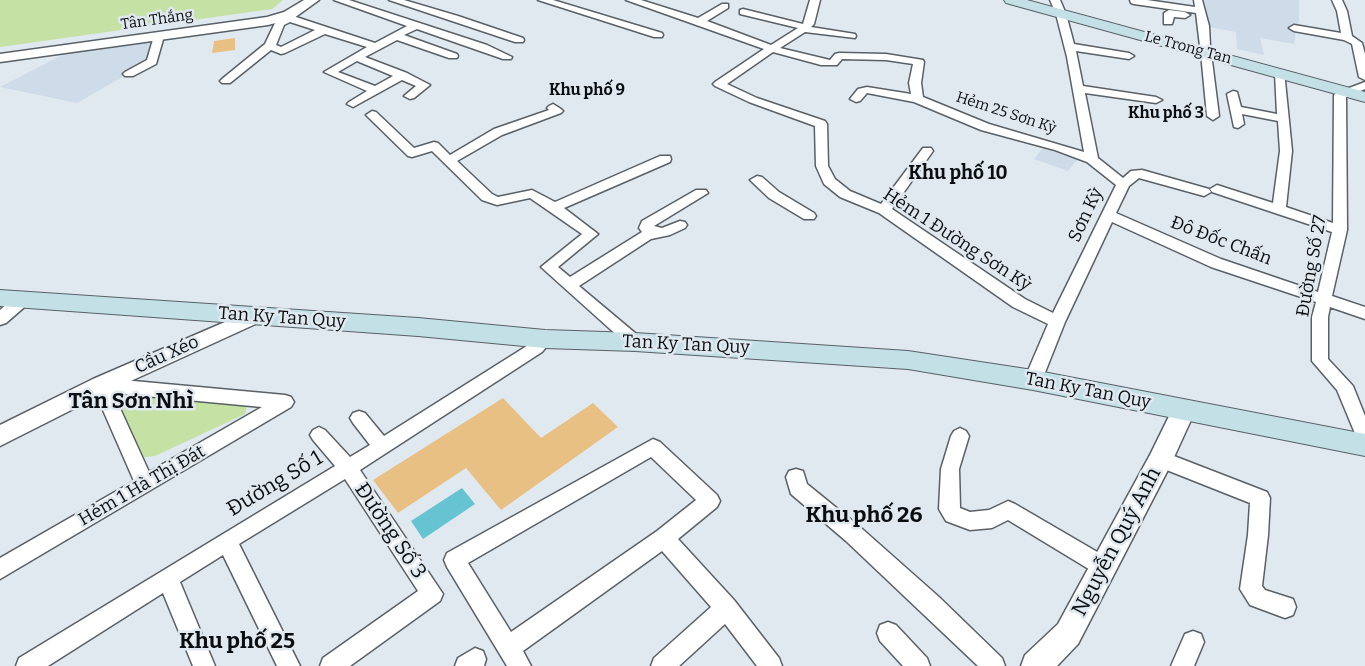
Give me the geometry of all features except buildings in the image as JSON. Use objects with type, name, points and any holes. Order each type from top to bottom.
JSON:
[{"type":"main road","name":"Le Trong Tan","points":[[1012,0],[1058,7]]},
{"type":"main road","name":"Le Trong Tan","points":[[1036,0],[1280,73],[1361,88]]},
{"type":"main road","name":"Le Trong Tan","points":[[1205,50],[1361,88]]},
{"type":"main road","name":"Tan Ky Tan Quy","points":[[0,298],[418,327],[545,339],[635,342],[908,360],[1033,380],[1184,408],[1365,445]]},
{"type":"street","name":"Tân Thắng","points":[[0,54],[284,16],[302,0]]},
{"type":"street","name":"Tân Thắng","points":[[0,58],[268,21],[284,16],[313,0]]},
{"type":"street","points":[[339,0],[463,40],[507,57]]},
{"type":"street","points":[[394,0],[519,40]]},
{"type":"street","points":[[543,0],[658,35]]},
{"type":"street","points":[[631,0],[699,21],[771,48],[829,64],[833,63],[839,56],[886,57],[919,62],[915,83],[917,99]]},
{"type":"street","points":[[771,48],[809,24],[815,0]]},
{"type":"street","points":[[1198,0],[1202,15],[1213,116]]},
{"type":"street","points":[[1336,0],[1342,11],[1347,37]]},
{"type":"street","points":[[1134,1],[1202,15]]},
{"type":"street","points":[[699,21],[725,6]]},
{"type":"street","name":"Sơn Kỳ","points":[[1033,380],[1057,322],[1123,184],[1092,159],[1070,47],[1058,7]]},
{"type":"street","points":[[743,12],[804,28],[851,36]]},
{"type":"street","points":[[1168,22],[1170,12],[1202,15]]},
{"type":"street","points":[[226,81],[270,46],[284,16],[376,47]]},
{"type":"street","points":[[378,91],[329,72],[416,25]]},
{"type":"street","points":[[1294,28],[1347,37],[1361,44],[1361,88]]},
{"type":"street","points":[[270,46],[281,51],[324,30]]},
{"type":"street","points":[[129,74],[152,62],[159,36]]},
{"type":"street","points":[[396,36],[453,56]]},
{"type":"street","points":[[425,60],[463,40]]},
{"type":"street","points":[[1070,47],[1129,56]]},
{"type":"street","name":"Hẻm 1 Đường Sơn Kỳ","points":[[771,48],[719,84],[753,100],[821,124],[822,166],[829,181],[845,194],[884,210],[1019,304],[1057,322]]},
{"type":"street","points":[[357,57],[424,85],[410,96]]},
{"type":"street","points":[[1280,73],[1286,151],[1280,209]]},
{"type":"street","points":[[353,104],[403,76]]},
{"type":"street","points":[[866,78],[863,85],[871,87],[871,90]]},
{"type":"street","name":"Đường Số 27","points":[[1361,88],[1340,95],[1340,230],[1320,316],[1320,360],[1344,386],[1365,438]]},
{"type":"street","points":[[1079,89],[1156,100]]},
{"type":"street","points":[[856,99],[862,91],[871,90]]},
{"type":"street","name":"Hẻm 25 Sơn Kỳ","points":[[871,90],[917,99],[985,127],[1092,159]]},
{"type":"street","points":[[1233,94],[1238,124]]},
{"type":"street","points":[[449,161],[498,132],[557,111],[554,108]]},
{"type":"street","points":[[1235,109],[1283,118]]},
{"type":"street","points":[[372,114],[412,153],[434,146],[487,197],[497,202],[532,194],[554,207],[591,234],[548,267],[635,342]]},
{"type":"street","points":[[884,210],[927,151]]},
{"type":"street","points":[[554,207],[665,159]]},
{"type":"street","points":[[1123,184],[1136,174],[1142,174],[1280,209],[1340,230]]},
{"type":"street","points":[[757,180],[774,195],[809,216]]},
{"type":"street","points":[[655,233],[646,228],[647,224],[701,193]]},
{"type":"street","name":"Đô Đốc Chấn","points":[[1108,216],[1216,263],[1365,313]]},
{"type":"street","points":[[569,285],[627,246],[655,233],[665,232],[680,225]]},
{"type":"street","points":[[0,319],[23,299]]},
{"type":"street","name":"Cầu Xéo","points":[[0,436],[101,385],[255,316]]},
{"type":"street","name":"Đường Số 1","points":[[27,666],[382,447],[536,348],[545,339]]},
{"type":"street","points":[[101,385],[145,484]]},
{"type":"street","name":"Hẻm 1 Hà Thị Đát","points":[[0,569],[285,402],[101,385]]},
{"type":"street","name":"Nguyễn Quý Anh","points":[[1040,665],[1068,634],[1161,459],[1184,408]]},
{"type":"street","points":[[359,418],[382,447]]},
{"type":"street","name":"Đường Số 3","points":[[319,435],[348,468],[432,594],[331,666]]},
{"type":"street","points":[[960,436],[950,469],[948,509],[953,515],[970,521],[992,519],[1008,510],[1104,567]]},
{"type":"street","points":[[653,447],[710,502],[664,538],[514,657],[454,560],[653,447]]},
{"type":"street","points":[[1161,459],[1260,498],[1251,589],[1258,598],[1285,607]]},
{"type":"street","points":[[796,477],[798,488],[860,540],[994,666]]},
{"type":"street","points":[[664,538],[726,608],[771,666]]},
{"type":"street","points":[[227,541],[290,666]]},
{"type":"street","points":[[168,578],[204,666]]},
{"type":"street","points":[[662,666],[726,608]]},
{"type":"street","points":[[888,632],[919,666]]},
{"type":"street","points":[[1182,666],[1193,642]]},
{"type":"shaded area","points":[[1199,0],[1299,0],[1299,19],[1294,44],[1260,38],[1264,55],[1237,49],[1236,32],[1204,26]]},
{"type":"shaded area","points":[[154,39],[152,60],[77,103],[0,87],[68,52]]},
{"type":"shaded area","points":[[1043,148],[1077,160],[1068,171],[1034,159]]},
{"type":"green space","points":[[0,0],[283,0],[272,9],[0,47]]},
{"type":"green space","points":[[127,392],[247,406],[245,414],[155,456],[137,458],[119,398]]},
{"type":"water","points":[[462,488],[475,504],[423,539],[411,521]]},
{"type":"district","name":"Khu phố 9","points":[[587,91]]},
{"type":"district","name":"Khu phố 3","points":[[1166,114]]},
{"type":"district","name":"Khu phố 10","points":[[958,174]]},
{"type":"district","name":"Tân Sơn Nhì","points":[[131,402]]},
{"type":"district","name":"Khu phố 26","points":[[864,516]]},
{"type":"district","name":"Khu phố 25","points":[[237,642]]}]
